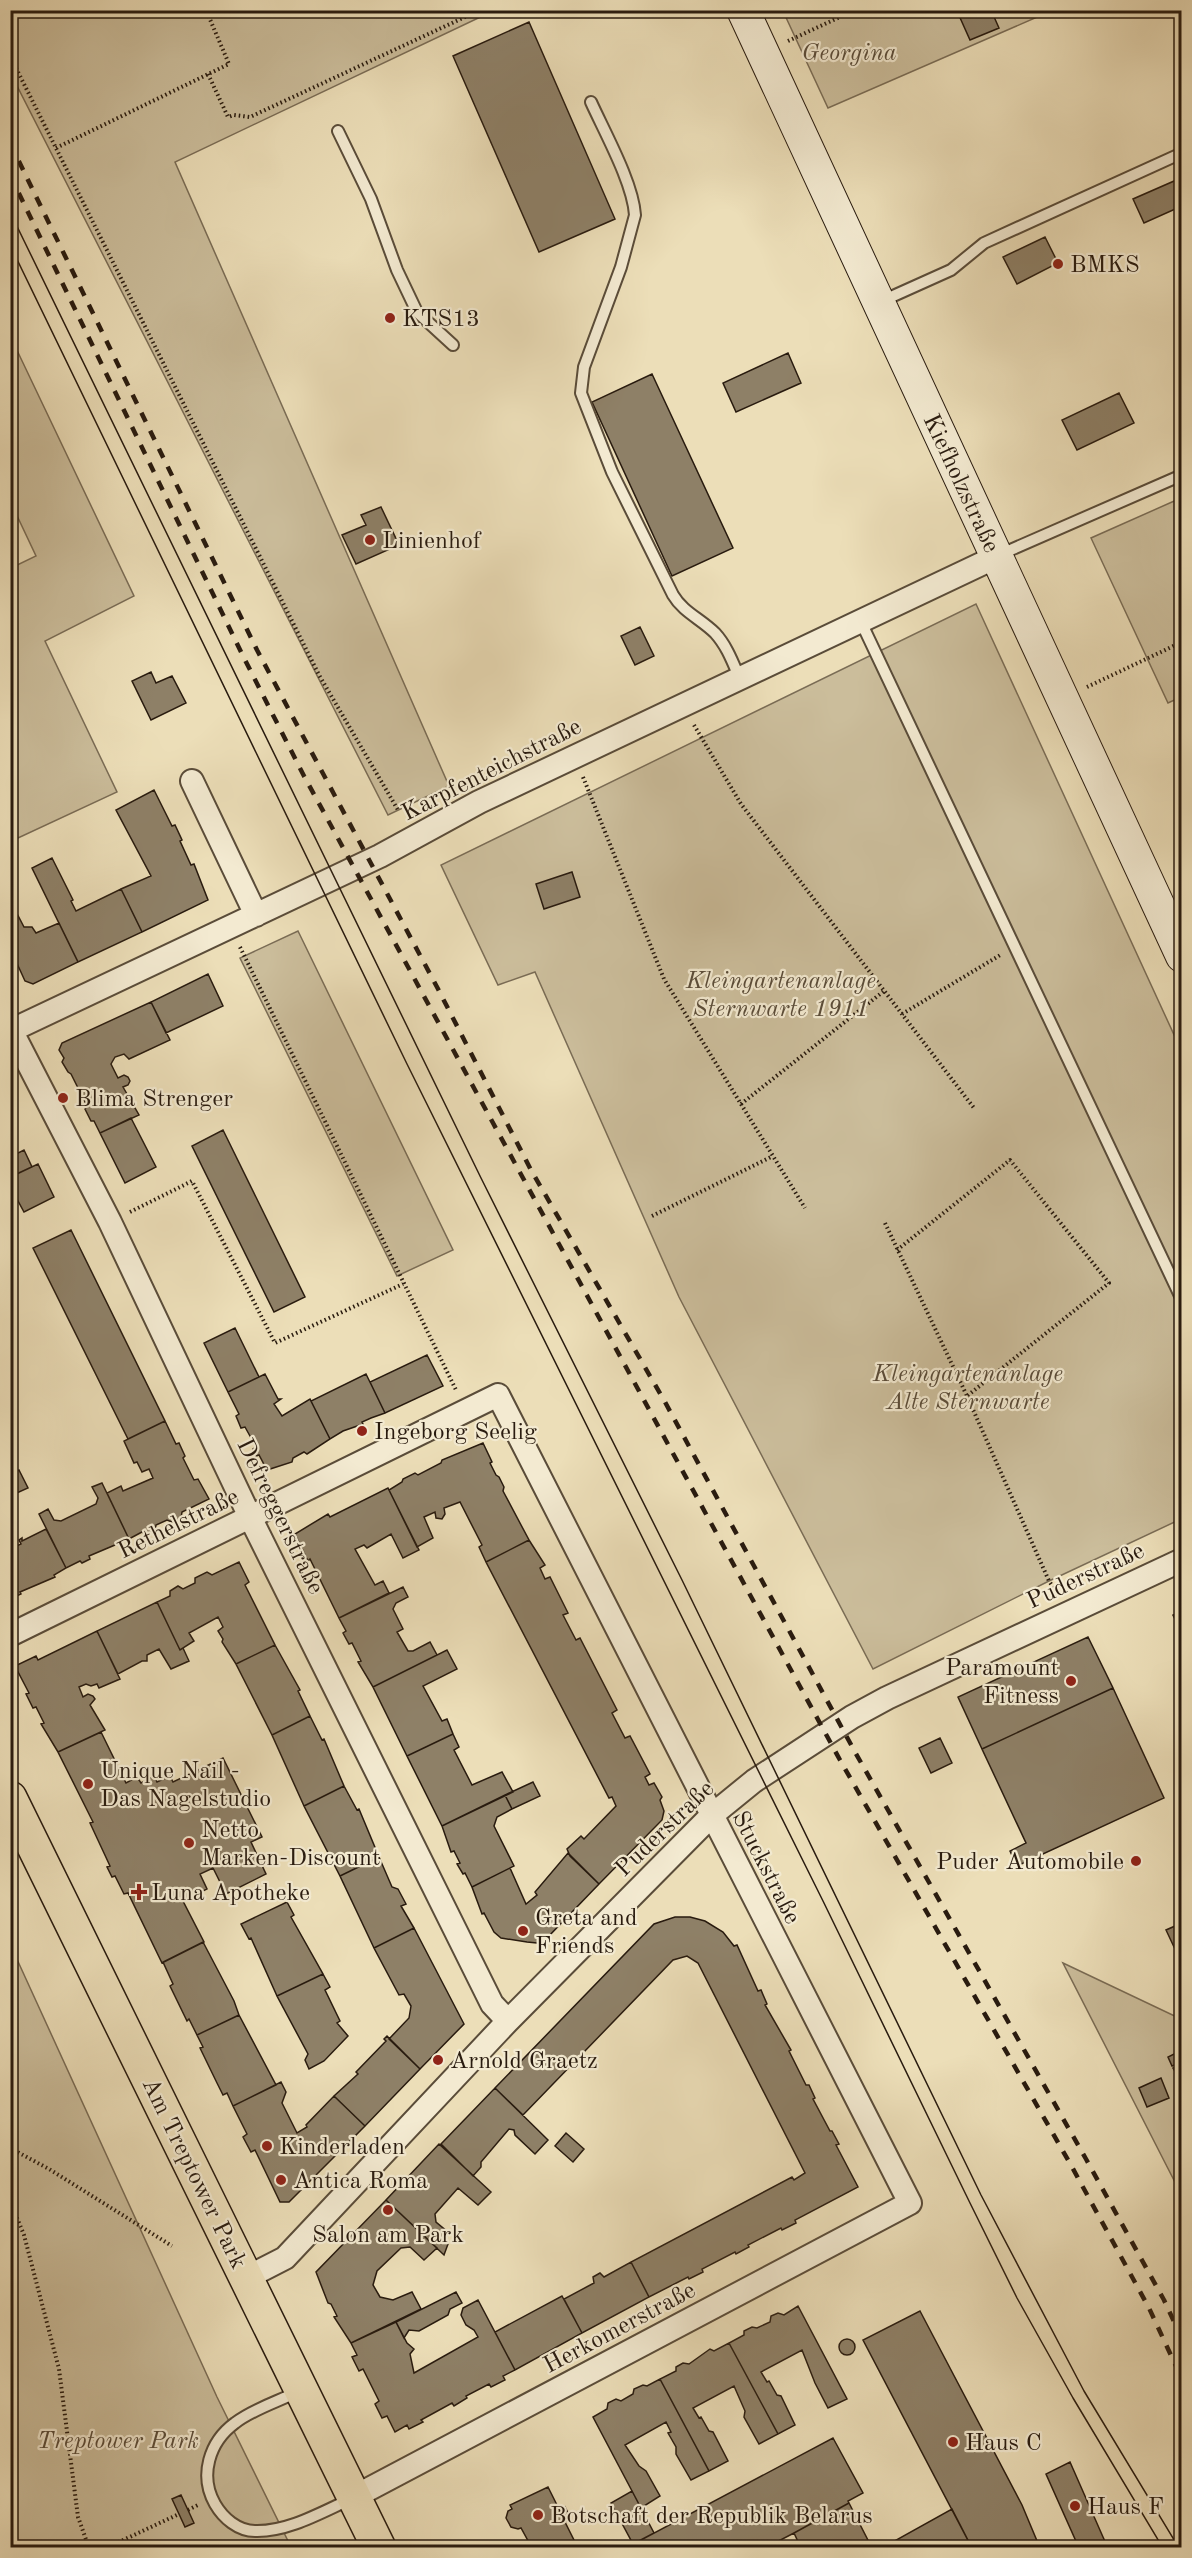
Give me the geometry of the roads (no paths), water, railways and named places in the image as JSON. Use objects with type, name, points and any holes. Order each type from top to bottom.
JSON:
[{"type":"main road","name":"Am Treptower Park","points":[[10,1798],[379,2547]]},
{"type":"street","name":"Kiefholzstraße","points":[[743,10],[1182,956]]},
{"type":"street","name":"Karpfenteichstraße","points":[[11,1031],[422,834],[479,802],[996,556]]},
{"type":"street","points":[[192,782],[255,915]]},
{"type":"street","name":"Defreggerstraße","points":[[11,1031],[110,1222],[250,1517],[492,2004],[508,2021]]},
{"type":"street","name":"Rethelstraße","points":[[10,1635],[498,1395]]},
{"type":"street","name":"Stuckstraße","points":[[498,1395],[909,2203]]},
{"type":"street","name":"Puderstraße","points":[[246,2278],[285,2258],[508,2021],[711,1816],[754,1781],[852,1717],[926,1679],[1182,1560]]},
{"type":"street","name":"Herkomerstraße","points":[[354,2497],[909,2203]]},
{"type":"lane","points":[[591,102],[622,172],[634,207],[634,215],[621,267],[584,366],[582,399],[612,472],[678,605],[715,633],[728,652],[740,679]]},
{"type":"lane","points":[[338,131],[371,199],[397,270],[417,312],[453,345]]},
{"type":"lane","points":[[879,303],[951,270],[984,243],[1182,153]]},
{"type":"lane","points":[[996,556],[1182,475]]},
{"type":"lane","points":[[861,622],[1182,1300]]},
{"type":"lane","points":[[301,2391],[252,2413],[235,2423],[223,2435],[206,2469],[206,2484],[212,2498],[221,2514],[236,2526],[254,2531],[280,2528],[354,2497]]},
{"type":"tram line","points":[[10,212],[481,1178],[682,1580],[981,2195],[1084,2391],[1179,2548]]},
{"type":"tram line","points":[[10,245],[407,1064],[823,1901],[1017,2298],[1073,2398],[1163,2548]]},
{"type":"railway","points":[[10,143],[257,650],[437,987],[531,1170],[665,1402],[855,1752],[1164,2300],[1182,2339]]},
{"type":"railway","points":[[10,175],[243,656],[304,776],[840,1760],[1072,2167],[1149,2308],[1182,2379]]},
{"type":"place","name":"BMKS","points":[[1058,264]]},
{"type":"place","name":"KTS13","points":[[390,318]]},
{"type":"place","name":"Linienhof","points":[[370,540]]},
{"type":"place","name":"Blima Strenger","points":[[63,1098]]},
{"type":"place","name":"Ingeborg Seelig","points":[[362,1431]]},
{"type":"place","name":"Paramount Fitness","points":[[1071,1681]]},
{"type":"place","name":"Unique Nail - Das Nagelstudio","points":[[88,1784]]},
{"type":"place","name":"Netto Marken-Discount","points":[[189,1843]]},
{"type":"place","name":"Puder Automobile","points":[[1136,1861]]},
{"type":"place","name":"Luna Apotheke","points":[[139,1892]]},
{"type":"place","name":"Greta and Friends","points":[[523,1931]]},
{"type":"place","name":"Arnold Graetz","points":[[438,2060]]},
{"type":"place","name":"Kinderladen","points":[[267,2146]]},
{"type":"place","name":"Antica Roma","points":[[281,2180]]},
{"type":"place","name":"Salon am Park","points":[[388,2210]]},
{"type":"place","name":"Haus C","points":[[953,2442]]},
{"type":"place","name":"Haus F","points":[[1075,2506]]},
{"type":"place","name":"Botschaft der Republik Belarus","points":[[538,2515]]},
{"type":"park label","name":"Georgina","points":[[849,52]]},
{"type":"park label","name":"Kleingartenanlage Sternwarte 1911","points":[[781,994]]},
{"type":"park label","name":"Kleingartenanlage Alte Sternwarte","points":[[968,1387]]},
{"type":"park label","name":"Treptower Park","points":[[118,2440]]}]
